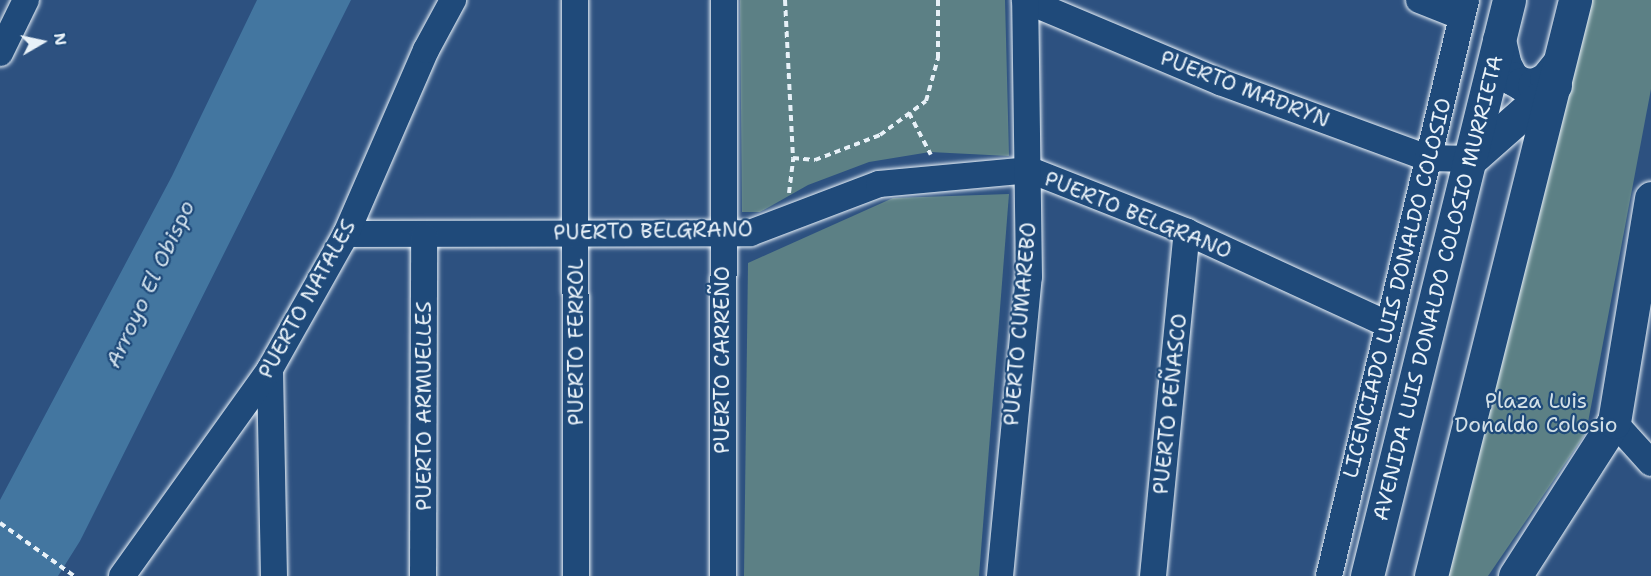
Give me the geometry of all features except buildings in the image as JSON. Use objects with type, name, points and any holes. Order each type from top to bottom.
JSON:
[{"type":"main road","name":"AVENIDA LUIS DONALDO COLOSIO MURRIETA","points":[[1367,576],[1479,149],[1499,40],[1509,0]]},
{"type":"main road","points":[[1431,576],[1575,0]]},
{"type":"main road","points":[[1499,40],[1505,65],[1512,78],[1522,84],[1534,85],[1558,72]]},
{"type":"main road","points":[[1479,149],[1558,72]]},
{"type":"main road","points":[[1479,149],[1505,140],[1520,147],[1532,176]]},
{"type":"main road","points":[[1515,576],[1614,422],[1649,221]]},
{"type":"street","name":"PUERTO NATALES","points":[[122,576],[270,369],[346,234],[426,50],[453,0]]},
{"type":"street","name":"PUERTO FERROL","points":[[575,0],[576,576]]},
{"type":"street","name":"PUERTO CARREÑO","points":[[723,576],[721,234],[724,0]]},
{"type":"street","name":"PUERTO MADRYN","points":[[1025,0],[1220,82],[1428,158],[1479,149]]},
{"type":"street","name":"PUERTO CUMAREBO","points":[[1000,576],[1029,277],[1030,170],[1025,0]]},
{"type":"street","points":[[1419,0],[1464,8]]},
{"type":"street","points":[[0,53],[20,2]]},
{"type":"street","name":"LICENCIADO LUIS DONALDO COLOSIO","points":[[1329,576],[1387,324],[1464,8]]},
{"type":"street","name":"PUERTO BELGRANO","points":[[346,234],[424,236],[576,232],[750,233],[785,223],[879,184],[1030,170],[1187,232],[1387,324]]},
{"type":"street","name":"PUERTO PEÑASCO","points":[[1153,576],[1187,232]]},
{"type":"street","name":"PUERTO ARMUELLES","points":[[423,576],[424,236]]},
{"type":"street","points":[[270,369],[274,576]]},
{"type":"street","points":[[1614,422],[1651,463]]},
{"type":"path","points":[[785,0],[793,158],[815,160],[880,135],[926,101],[938,58],[938,0]]},
{"type":"path","points":[[909,113],[943,177]]},
{"type":"path","points":[[0,523],[74,576]]},
{"type":"green space","points":[[740,0],[1005,0],[1009,156],[930,152],[869,162],[808,185],[760,212],[742,212]]},
{"type":"green space","name":"Plaza Luis Donaldo Colosio","points":[[1587,0],[1651,0],[1651,89],[1586,433],[1488,576],[1442,576]]},
{"type":"green space","points":[[1009,194],[979,576],[744,576],[748,263],[893,198]]},
{"type":"water","name":"Arroyo El Obispo","points":[[257,0],[351,0],[80,541],[58,576],[0,576],[0,500],[172,176]]}]
